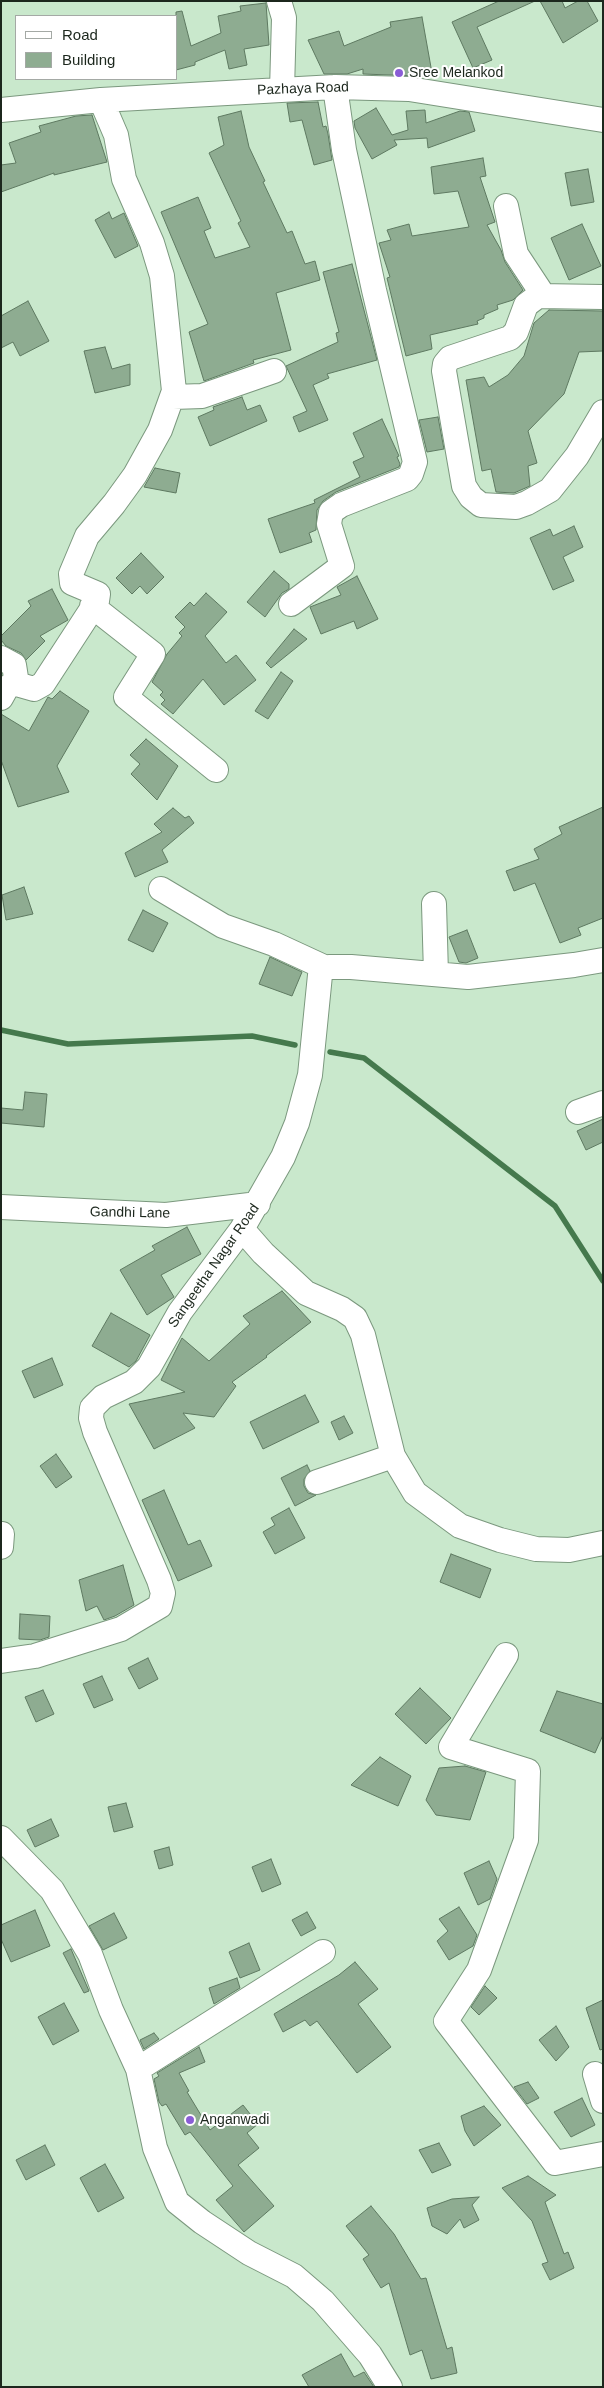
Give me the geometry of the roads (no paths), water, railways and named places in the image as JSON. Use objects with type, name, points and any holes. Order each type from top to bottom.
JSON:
[{"type":"street","points":[[279,1],[284,18],[282,90]]},
{"type":"street","points":[[291,604],[342,566],[329,524],[331,512],[341,505],[407,479],[412,474],[415,462],[374,290],[344,150],[335,87]]},
{"type":"street","name":"Pazhaya Road","points":[[1,110],[101,100],[335,87],[409,88],[603,120]]},
{"type":"street","points":[[1,658],[14,665],[9,691],[34,689],[43,684],[97,601],[98,595],[73,584],[71,574],[87,536],[135,475],[160,430],[174,392],[170,338],[162,276],[152,243],[124,179],[116,135],[101,100]]},
{"type":"street","points":[[506,206],[516,254],[543,295]]},
{"type":"street","points":[[603,297],[543,295],[533,299],[526,305],[516,332],[510,338],[450,358],[445,364],[444,371],[464,486],[468,494],[481,505],[516,507],[550,490],[577,456],[603,412]]},
{"type":"street","points":[[173,397],[202,396],[274,371]]},
{"type":"street","points":[[92,606],[153,654],[126,697],[216,770]]},
{"type":"street","points":[[162,889],[224,926],[274,944],[326,968],[351,967],[468,977],[603,960]]},
{"type":"street","points":[[434,904],[436,974]]},
{"type":"street","name":"Sangeetha Nagar Road","points":[[1,1661],[35,1656],[121,1629],[160,1606],[163,1593],[159,1580],[95,1432],[91,1418],[92,1408],[103,1397],[134,1382],[149,1367],[180,1312],[242,1229],[284,1157],[297,1123],[310,1075],[320,975],[326,968]]},
{"type":"street","points":[[578,1112],[603,1103]]},
{"type":"street","name":"Gandhi Lane","points":[[1,1207],[166,1215],[258,1204]]},
{"type":"street","points":[[242,1229],[263,1253],[306,1293],[342,1309],[355,1318],[363,1335],[393,1456],[415,1493],[460,1526],[500,1540],[536,1549],[569,1550],[603,1543]]},
{"type":"street","points":[[317,1482],[393,1456]]},
{"type":"street","points":[[506,1655],[450,1747],[528,1771],[526,1840],[479,1970],[446,2020],[555,2163],[603,2154]]},
{"type":"street","points":[[1,1838],[52,1890],[90,1954],[111,2010],[138,2069],[154,2148],[177,2202],[202,2222],[249,2253],[294,2276],[323,2301],[370,2355],[390,2387]]},
{"type":"street","points":[[138,2069],[324,1952]]},
{"type":"street","points":[[595,2074],[603,2101]]},
{"type":"waterway","points":[[1,1030],[68,1044],[252,1036],[295,1045]]},
{"type":"waterway","points":[[330,1052],[364,1058],[555,1206],[603,1281]]},
{"type":"place","name":"Sree Melankod","points":[[399,73]]},
{"type":"place","name":"Anganwadi","points":[[190,2120]]}]
